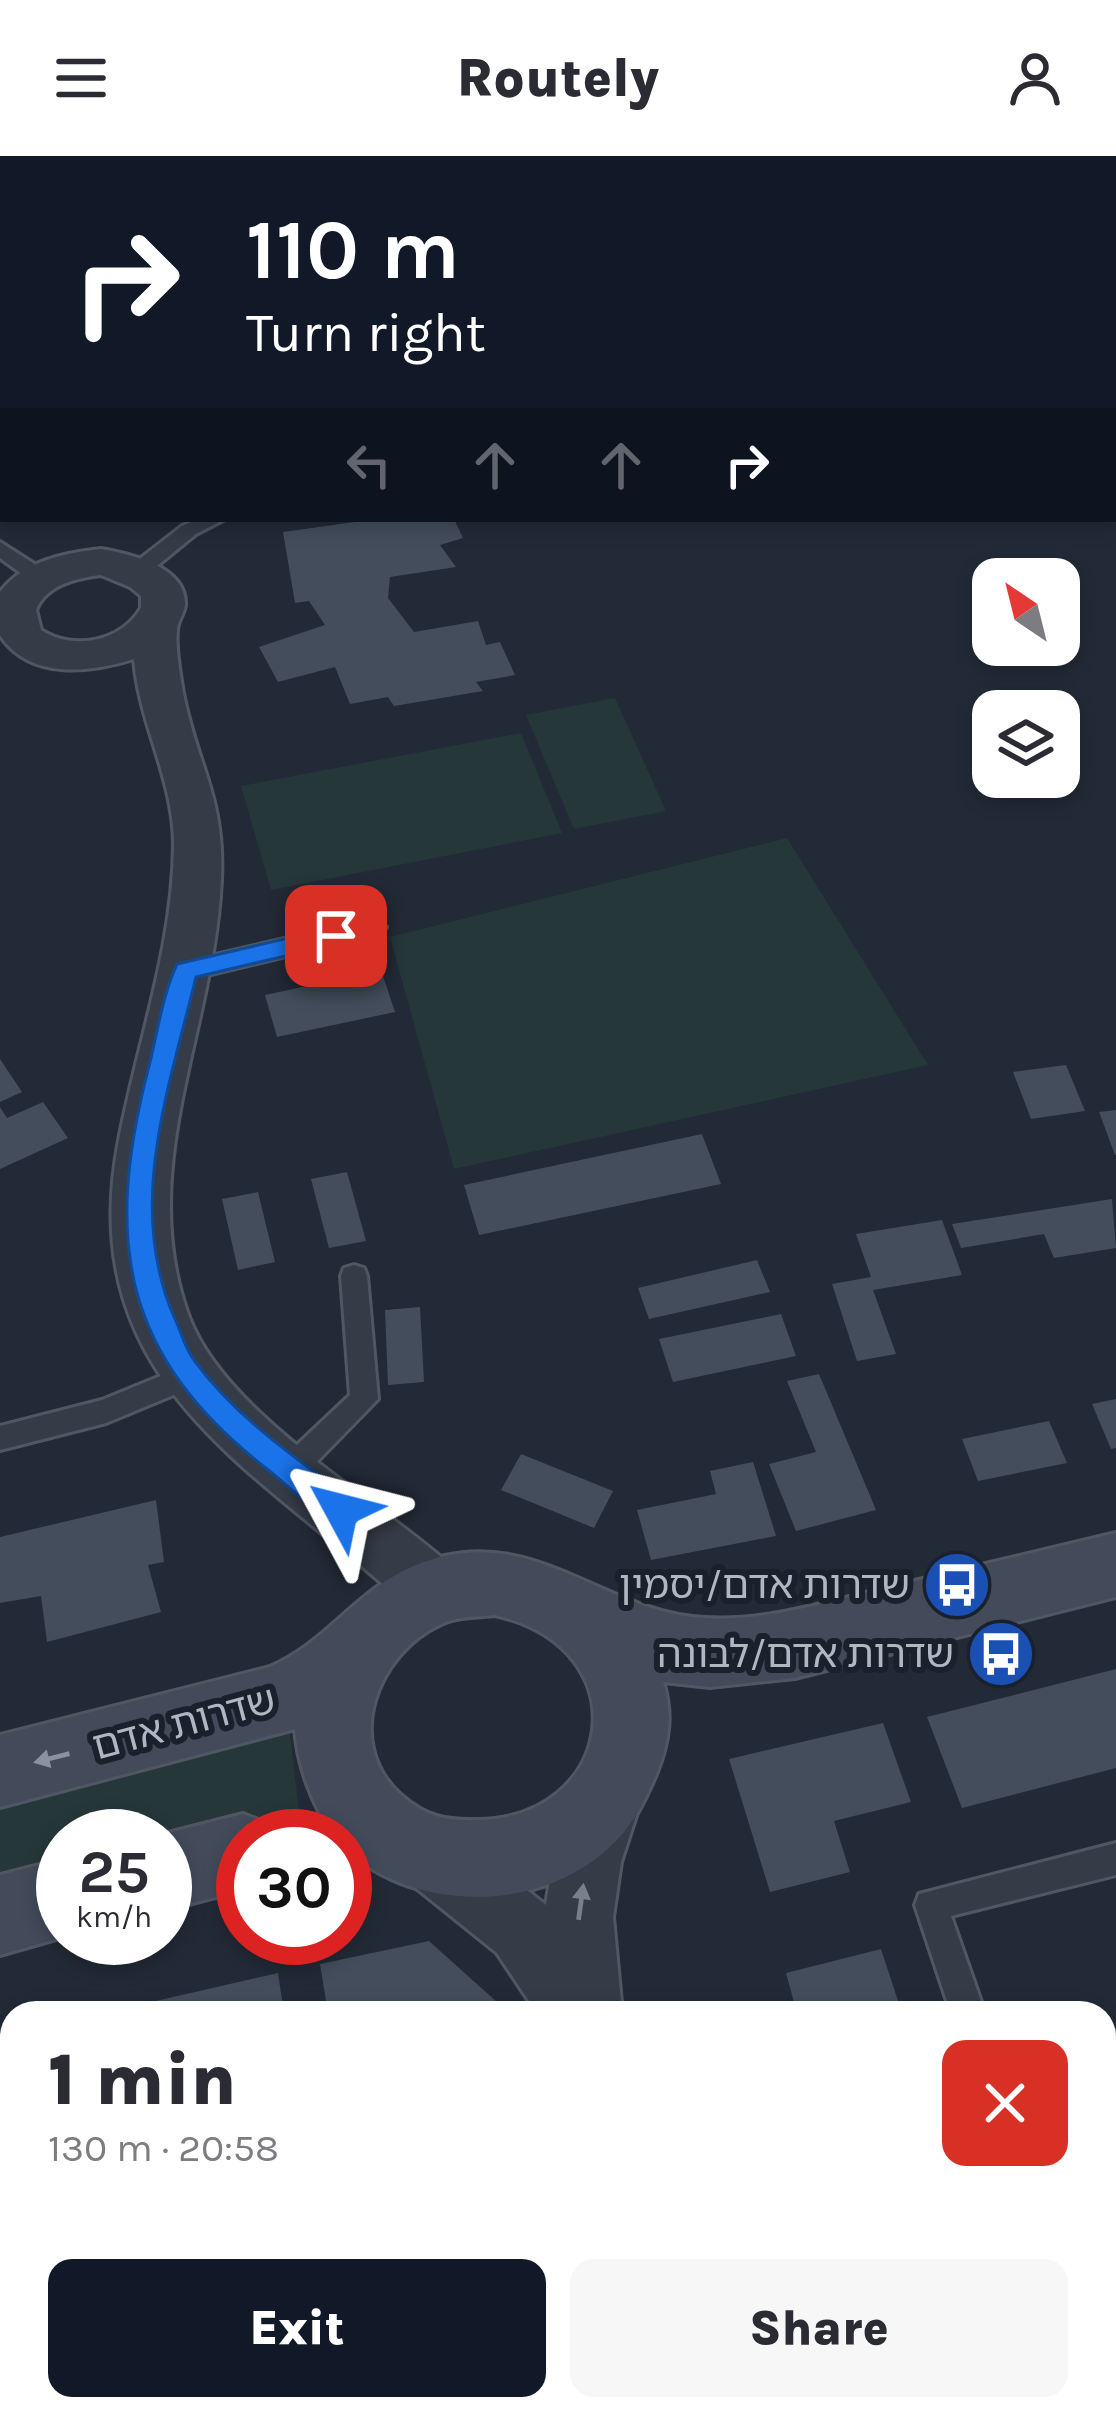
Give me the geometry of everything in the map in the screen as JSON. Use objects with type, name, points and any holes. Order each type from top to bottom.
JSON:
[{"type":"street","points":[[67,655],[117,650],[154,626],[163,610],[162,595],[139,570],[79,563],[40,577],[18,601],[8,628],[26,640],[130,683],[170,723]]},
{"type":"street","points":[[154,626],[160,685],[193,793],[198,840],[186,970],[145,1131],[137,1193],[139,1241],[153,1301],[190,1376],[241,1432],[398,1554],[435,1591]]},
{"type":"street","name":"שדרות אדם","points":[[0,1772],[280,1700],[318,1682],[390,1613],[435,1591],[494,1582],[543,1593],[586,1618],[660,1648],[710,1653],[795,1644],[1116,1565]]},
{"type":"street","name":"שדרות אדם","points":[[586,1618],[616,1656],[631,1702],[620,1771]]},
{"type":"street","name":"שדרות אדם","points":[[355,1649],[335,1694],[332,1743],[350,1793],[379,1841],[482,1864],[526,1857],[574,1832],[658,1717],[688,1696],[795,1644]]},
{"type":"street","points":[[582,2001],[578,1917],[587,1862],[620,1771]]},
{"type":"street","points":[[379,1841],[521,1929],[574,2001]]},
{"type":"street","points":[[0,1915],[36,1905]]},
{"type":"lane","points":[[139,570],[189,530],[208,522]]},
{"type":"lane","points":[[0,548],[40,577]]},
{"type":"lane","points":[[186,970],[374,927]]},
{"type":"lane","points":[[290,1470],[364,1399],[354,1276]]},
{"type":"lane","points":[[0,1438],[106,1411],[190,1376]]},
{"type":"lane","points":[[964,2001],[931,1905],[1116,1859]]},
{"type":"shaded area","points":[[615,698],[666,811],[574,829],[526,715]]},
{"type":"shaded area","points":[[521,733],[562,833],[271,890],[241,786]]},
{"type":"shaded area","points":[[787,838],[928,1065],[454,1169],[390,937]]},
{"type":"shaded area","points":[[289,1726],[299,1809],[216,1809],[216,1826],[192,1831],[192,1809],[36,1809],[36,1875],[0,1885],[0,1801]]},
{"type":"building","points":[[355,522],[455,522],[463,538],[440,545],[456,567],[390,577],[388,598],[414,632],[478,621],[486,645],[500,642],[515,675],[476,682],[483,691],[394,706],[388,697],[350,704],[335,667],[278,682],[259,647],[325,625],[309,601],[295,603],[283,532]]},
{"type":"building","points":[[381,970],[395,1012],[277,1037],[265,995]]},
{"type":"building","points":[[0,1059],[22,1092],[0,1102]]},
{"type":"building","points":[[1066,1065],[1085,1111],[1031,1119],[1013,1072]]},
{"type":"building","points":[[43,1102],[68,1138],[0,1169],[0,1107],[7,1118]]},
{"type":"building","points":[[1116,1110],[1116,1155],[1115,1155],[1099,1112]]},
{"type":"building","points":[[702,1134],[721,1184],[479,1235],[464,1185]]},
{"type":"building","points":[[347,1172],[366,1241],[329,1248],[311,1179]]},
{"type":"building","points":[[258,1192],[275,1262],[238,1270],[222,1199]]},
{"type":"building","points":[[1112,1199],[1116,1248],[1054,1258],[1044,1234],[961,1248],[952,1224]]},
{"type":"building","points":[[942,1220],[962,1275],[873,1290],[896,1354],[857,1361],[832,1284],[871,1277],[856,1234]]},
{"type":"building","points":[[757,1260],[770,1292],[649,1319],[638,1288]]},
{"type":"building","points":[[420,1307],[424,1382],[388,1385],[385,1310]]},
{"type":"building","points":[[781,1314],[796,1356],[673,1382],[659,1339]]},
{"type":"building","points":[[819,1374],[876,1510],[796,1531],[769,1464],[816,1452],[787,1381]]},
{"type":"building","points":[[1116,1399],[1116,1448],[1111,1449],[1092,1404]]},
{"type":"building","points":[[1049,1421],[1067,1463],[978,1481],[962,1439]]},
{"type":"building","points":[[521,1454],[613,1491],[594,1528],[501,1490]]},
{"type":"building","points":[[753,1462],[776,1536],[651,1560],[637,1510],[716,1494],[710,1471]]},
{"type":"building","points":[[156,1500],[164,1562],[148,1565],[161,1612],[47,1642],[41,1596],[0,1603],[0,1537]]},
{"type":"building","points":[[1116,1669],[1116,1768],[962,1808],[927,1717]]},
{"type":"building","points":[[883,1723],[911,1802],[834,1821],[850,1872],[770,1892],[729,1759]]},
{"type":"building","points":[[429,1941],[496,2001],[326,2001],[320,1965],[372,1965],[372,1953]]},
{"type":"building","points":[[881,1949],[898,2001],[794,2001],[786,1973]]},
{"type":"building","points":[[278,1973],[282,2001],[156,2001]]},
{"type":"place","name":"שדרות אדם/יסמין","points":[[957,1585]]},
{"type":"place","name":"שדרות אדם/לבונה","points":[[1001,1654]]},
{"type":"route","points":[[336,936],[186,970],[145,1131],[137,1193],[139,1241],[153,1301],[181,1365],[241,1432],[341,1510]]}]
